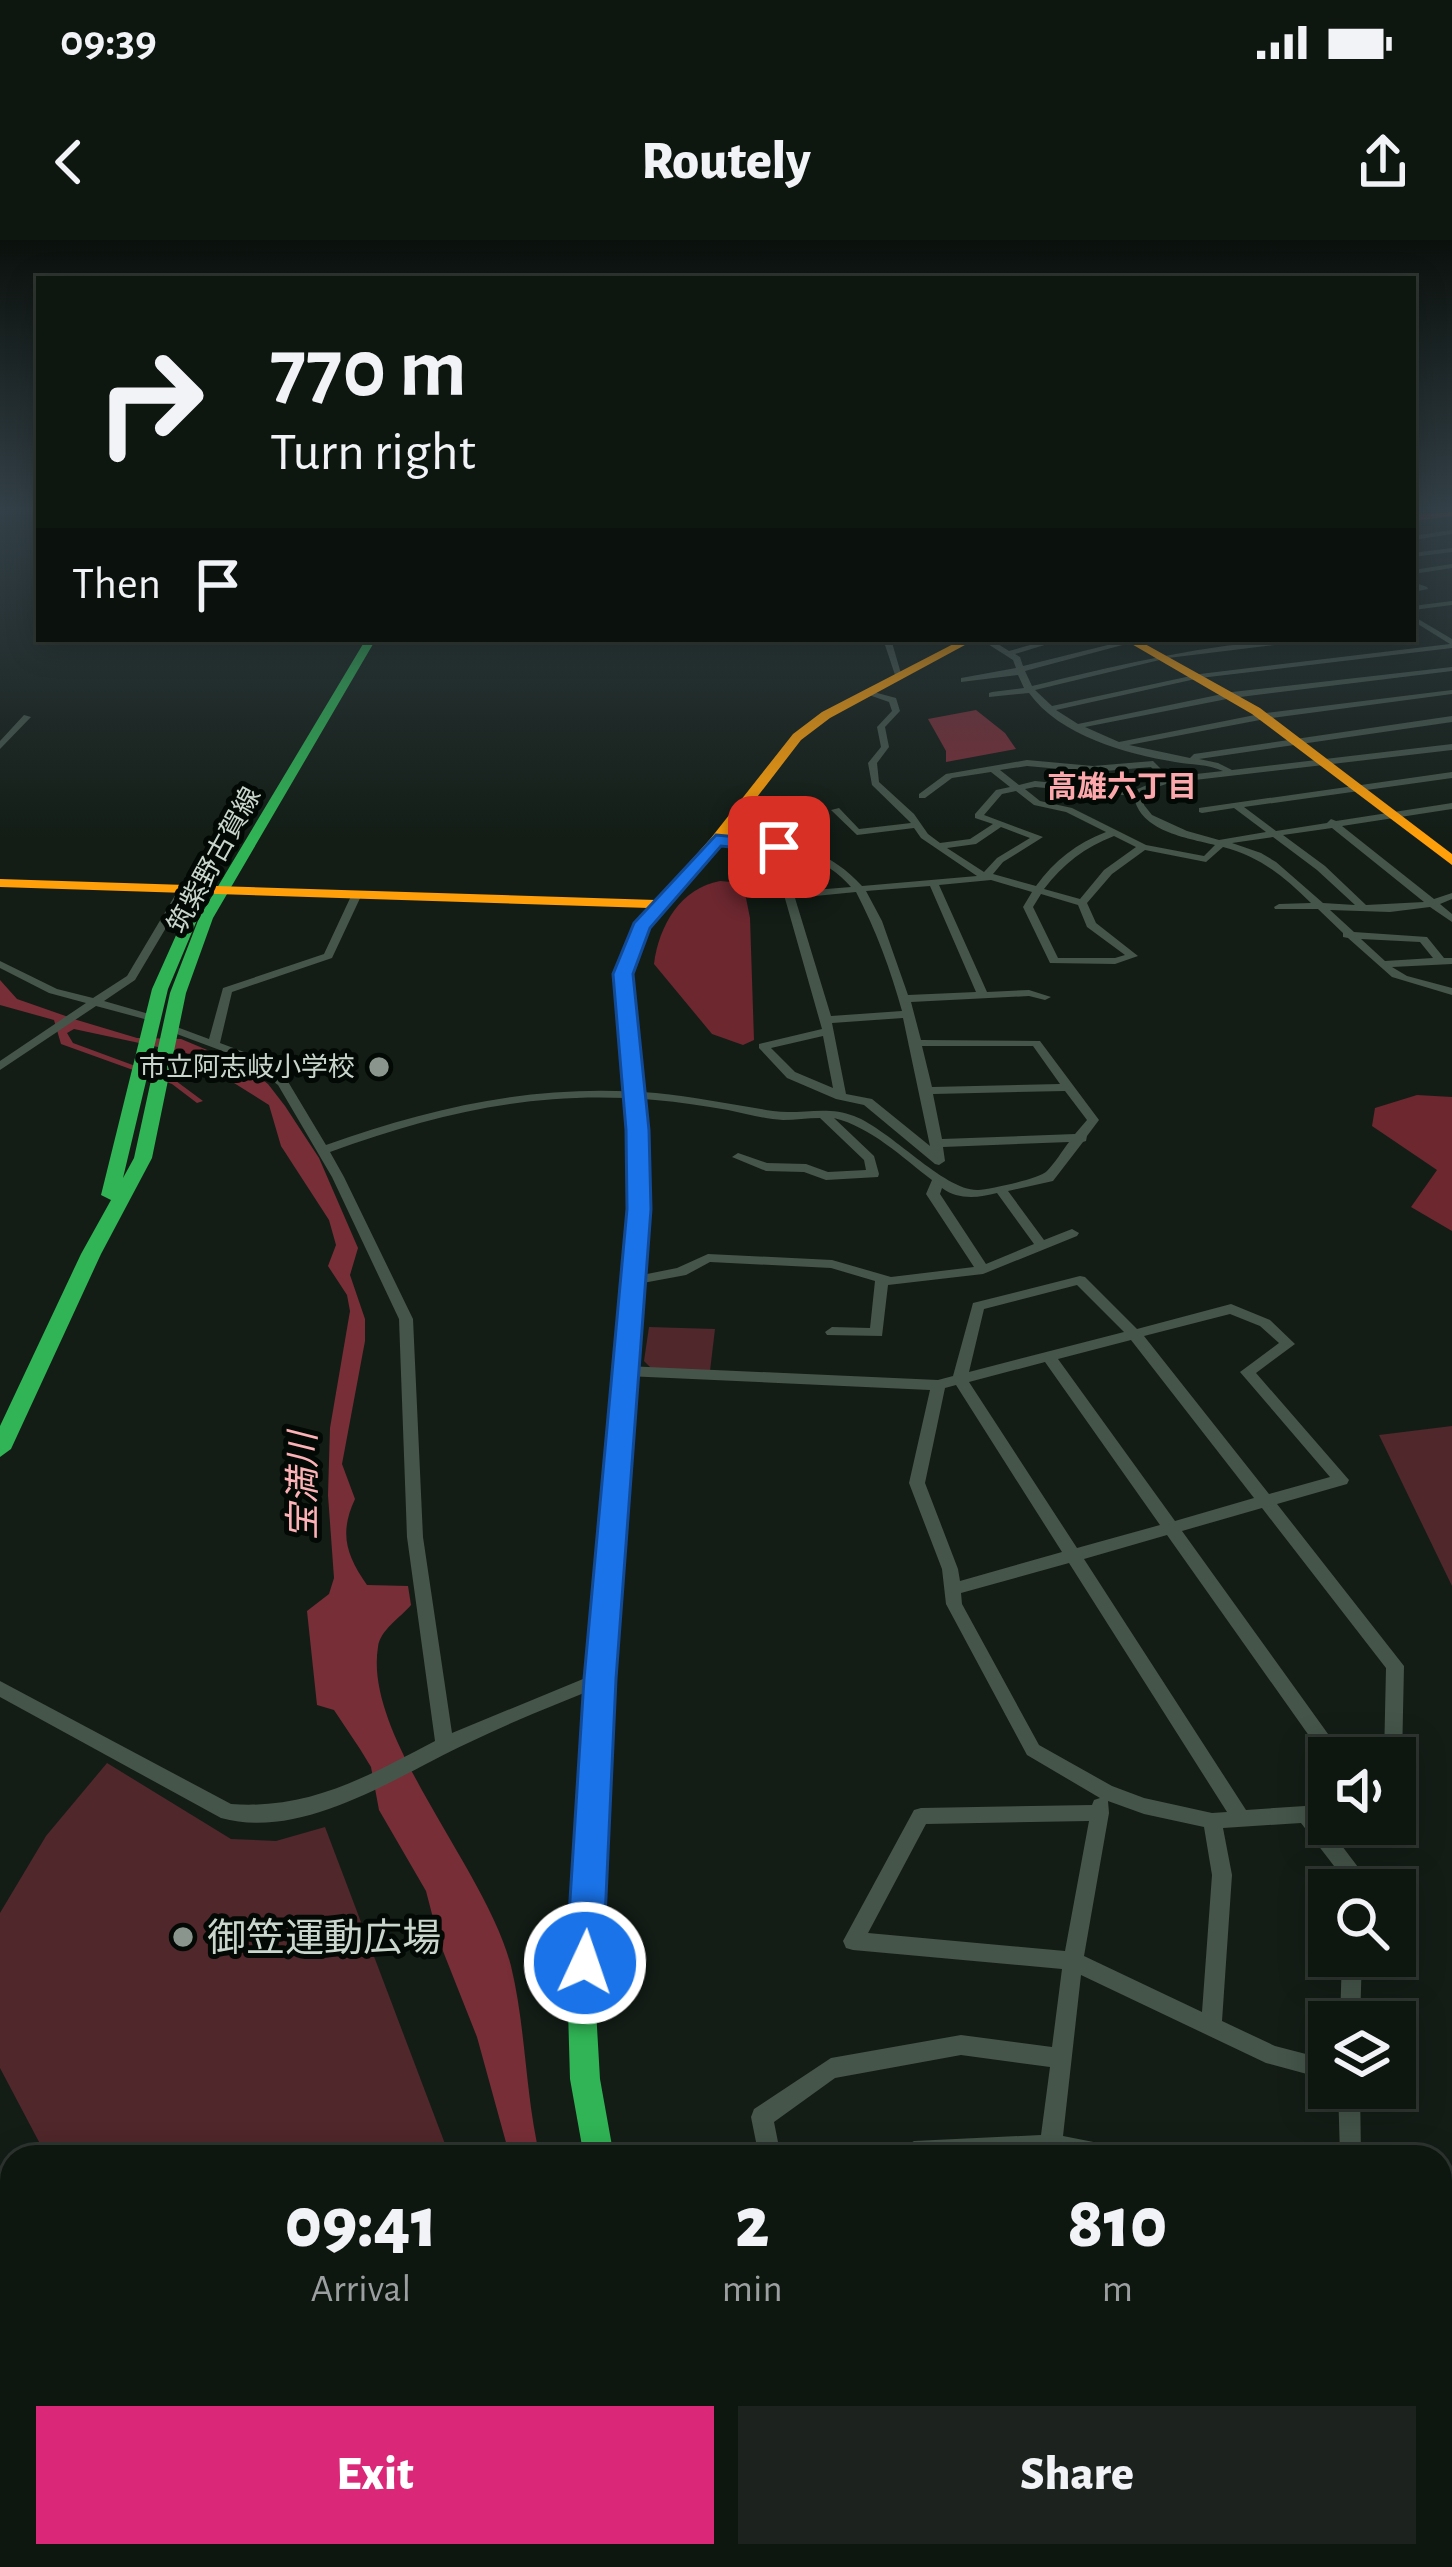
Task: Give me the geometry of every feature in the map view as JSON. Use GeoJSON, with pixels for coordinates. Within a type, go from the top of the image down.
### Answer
{"type":"FeatureCollection","features":[{"type":"Feature","properties":{"kind":"main road","name":"筑紫野古賀線"},"geometry":{"type":"LineString","coordinates":[[0,1449],[91,1254],[143,1158],[160,1028],[193,953],[204,889],[364,642]]}},
{"type":"Feature","properties":{"kind":"main road"},"geometry":{"type":"LineString","coordinates":[[597,2145],[585,2079],[582,2010],[600,1679],[640,1168],[623,974],[640,927],[716,841],[797,737],[868,692],[965,642]]}},
{"type":"Feature","properties":{"kind":"main road"},"geometry":{"type":"LineString","coordinates":[[1138,642],[1265,716],[1452,861]]}},
{"type":"Feature","properties":{"kind":"main road"},"geometry":{"type":"LineString","coordinates":[[0,883],[658,904]]}},
{"type":"Feature","properties":{"kind":"street"},"geometry":{"type":"LineString","coordinates":[[1417,621],[1452,644]]}},
{"type":"Feature","properties":{"kind":"street"},"geometry":{"type":"LineString","coordinates":[[1416,628],[1452,624]]}},
{"type":"Feature","properties":{"kind":"street"},"geometry":{"type":"LineString","coordinates":[[888,642],[899,675]]}},
{"type":"Feature","properties":{"kind":"street"},"geometry":{"type":"LineString","coordinates":[[990,642],[1018,661],[1028,689],[1079,727],[1142,751],[1230,771]]}},
{"type":"Feature","properties":{"kind":"street"},"geometry":{"type":"LineString","coordinates":[[1010,652],[1048,642]]}},
{"type":"Feature","properties":{"kind":"street"},"geometry":{"type":"LineString","coordinates":[[964,680],[1127,642]]}},
{"type":"Feature","properties":{"kind":"street"},"geometry":{"type":"LineString","coordinates":[[992,695],[1168,656],[1273,642]]}},
{"type":"Feature","properties":{"kind":"street"},"geometry":{"type":"LineString","coordinates":[[1301,642],[1384,700]]}},
{"type":"Feature","properties":{"kind":"street"},"geometry":{"type":"LineString","coordinates":[[1051,709],[1200,676],[1452,644]]}},
{"type":"Feature","properties":{"kind":"street"},"geometry":{"type":"LineString","coordinates":[[1079,727],[1232,695],[1452,669]]}},
{"type":"Feature","properties":{"kind":"street"},"geometry":{"type":"LineString","coordinates":[[868,692],[893,700],[896,711],[881,727],[885,746],[872,764],[875,783],[916,825],[986,878],[1082,903]]}},
{"type":"Feature","properties":{"kind":"street"},"geometry":{"type":"LineString","coordinates":[[1120,744],[1265,716],[1450,695]]}},
{"type":"Feature","properties":{"kind":"street"},"geometry":{"type":"LineString","coordinates":[[1176,760],[1452,719]]}},
{"type":"Feature","properties":{"kind":"street"},"geometry":{"type":"LineString","coordinates":[[0,729],[24,720],[0,746]]}},
{"type":"Feature","properties":{"kind":"street"},"geometry":{"type":"LineString","coordinates":[[840,1096],[827,1025],[789,895],[986,878],[1000,860],[1038,837],[978,816],[999,792],[1015,787],[1035,784],[1137,794],[1167,780],[1452,747]]}},
{"type":"Feature","properties":{"kind":"street"},"geometry":{"type":"LineString","coordinates":[[1142,751],[1151,761]]}},
{"type":"Feature","properties":{"kind":"street"},"geometry":{"type":"LineString","coordinates":[[922,796],[949,776],[1027,763],[1093,769],[1153,764],[1167,780]]}},
{"type":"Feature","properties":{"kind":"street"},"geometry":{"type":"LineString","coordinates":[[993,769],[1037,803],[1069,810],[1143,847],[1206,859],[1223,842],[1331,822],[1450,808]]}},
{"type":"Feature","properties":{"kind":"street"},"geometry":{"type":"LineString","coordinates":[[1202,810],[1452,775]]}},
{"type":"Feature","properties":{"kind":"street"},"geometry":{"type":"LineString","coordinates":[[1137,794],[1138,808],[1148,819],[1267,860],[1393,974],[1452,992]]}},
{"type":"Feature","properties":{"kind":"street"},"geometry":{"type":"LineString","coordinates":[[1235,805],[1275,832],[1360,905]]}},
{"type":"Feature","properties":{"kind":"street"},"geometry":{"type":"LineString","coordinates":[[836,810],[857,832],[916,825]]}},
{"type":"Feature","properties":{"kind":"street"},"geometry":{"type":"LineString","coordinates":[[1331,822],[1452,919]]}},
{"type":"Feature","properties":{"kind":"street"},"geometry":{"type":"LineString","coordinates":[[938,846],[973,842],[1000,824]]}},
{"type":"Feature","properties":{"kind":"street"},"geometry":{"type":"LineString","coordinates":[[1082,903],[1091,925],[1133,956],[1114,961],[1054,961],[1028,907],[1060,861],[1090,840],[1114,832]]}},
{"type":"Feature","properties":{"kind":"street"},"geometry":{"type":"LineString","coordinates":[[716,841],[810,854],[839,867],[861,886],[903,999],[927,1091],[939,1159],[940,1181],[933,1194],[983,1270]]}},
{"type":"Feature","properties":{"kind":"street"},"geometry":{"type":"LineString","coordinates":[[1082,903],[1108,872],[1143,847]]}},
{"type":"Feature","properties":{"kind":"street"},"geometry":{"type":"LineString","coordinates":[[933,882],[983,994]]}},
{"type":"Feature","properties":{"kind":"street"},"geometry":{"type":"LineString","coordinates":[[0,1066],[131,978],[204,889]]}},
{"type":"Feature","properties":{"kind":"street"},"geometry":{"type":"LineString","coordinates":[[214,1043],[227,990],[328,956],[357,894]]}},
{"type":"Feature","properties":{"kind":"street"},"geometry":{"type":"LineString","coordinates":[[1280,907],[1436,904],[1452,896]]}},
{"type":"Feature","properties":{"kind":"street"},"geometry":{"type":"LineString","coordinates":[[1347,935],[1423,939],[1447,961]]}},
{"type":"Feature","properties":{"kind":"street"},"geometry":{"type":"LineString","coordinates":[[1385,964],[1447,961]]}},
{"type":"Feature","properties":{"kind":"street"},"geometry":{"type":"LineString","coordinates":[[0,964],[53,991],[214,1043],[273,1073],[296,1101],[324,1150],[406,1319],[415,1537],[437,1750]]}},
{"type":"Feature","properties":{"kind":"street"},"geometry":{"type":"LineString","coordinates":[[903,999],[983,994],[1045,997]]}},
{"type":"Feature","properties":{"kind":"street"},"geometry":{"type":"LineString","coordinates":[[907,1014],[827,1025],[763,1046],[791,1075],[840,1096],[868,1102],[939,1159]]}},
{"type":"Feature","properties":{"kind":"street"},"geometry":{"type":"LineString","coordinates":[[324,1150],[375,1130],[521,1094],[635,1092],[731,1103],[779,1116],[848,1118],[968,1195],[1048,1178],[1093,1120],[1036,1043],[915,1043]]}},
{"type":"Feature","properties":{"kind":"street"},"geometry":{"type":"LineString","coordinates":[[927,1091],[1065,1087]]}},
{"type":"Feature","properties":{"kind":"street"},"geometry":{"type":"LineString","coordinates":[[738,1157],[766,1167],[806,1168],[826,1176],[873,1174],[870,1159],[823,1114]]}},
{"type":"Feature","properties":{"kind":"street"},"geometry":{"type":"LineString","coordinates":[[937,1143],[1082,1138]]}},
{"type":"Feature","properties":{"kind":"street"},"geometry":{"type":"LineString","coordinates":[[1000,1189],[1042,1246]]}},
{"type":"Feature","properties":{"kind":"street"},"geometry":{"type":"LineString","coordinates":[[632,1281],[681,1272],[708,1258],[832,1264],[882,1280],[950,1277],[983,1270],[1072,1233]]}},
{"type":"Feature","properties":{"kind":"street"},"geometry":{"type":"LineString","coordinates":[[832,1332],[878,1333],[882,1280]]}},
{"type":"Feature","properties":{"kind":"street"},"geometry":{"type":"LineString","coordinates":[[1240,1818],[960,1379],[978,1306],[1080,1280],[1134,1334],[1395,1666],[1393,1737]]}},
{"type":"Feature","properties":{"kind":"street"},"geometry":{"type":"LineString","coordinates":[[626,1371],[938,1385],[1231,1309],[1265,1323],[1288,1344],[1247,1372],[1341,1480],[952,1589]]}},
{"type":"Feature","properties":{"kind":"street"},"geometry":{"type":"LineString","coordinates":[[1049,1357],[1320,1737]]}},
{"type":"Feature","properties":{"kind":"street"},"geometry":{"type":"LineString","coordinates":[[938,1385],[917,1483],[950,1569],[954,1604],[1033,1750],[1102,1802]]}},
{"type":"Feature","properties":{"kind":"street"},"geometry":{"type":"LineString","coordinates":[[0,1688],[228,1812],[278,1816],[328,1800],[600,1679]]}},
{"type":"Feature","properties":{"kind":"street"},"geometry":{"type":"LineString","coordinates":[[1051,2145],[1073,1961],[1102,1802]]}},
{"type":"Feature","properties":{"kind":"street"},"geometry":{"type":"LineString","coordinates":[[1308,2065],[1273,2056],[1073,1961],[853,1941],[921,1816],[1102,1802],[1212,1821],[1306,1814],[1348,1869]]}},
{"type":"Feature","properties":{"kind":"street"},"geometry":{"type":"LineString","coordinates":[[1211,2028],[1222,1875],[1212,1821]]}},
{"type":"Feature","properties":{"kind":"street"},"geometry":{"type":"LineString","coordinates":[[767,2145],[761,2116],[831,2068],[962,2045],[1061,2058]]}},
{"type":"Feature","properties":{"kind":"street"},"geometry":{"type":"LineString","coordinates":[[1349,2109],[1351,2145]]}},
{"type":"Feature","properties":{"kind":"shaded area"},"geometry":{"type":"Polygon","coordinates":[[[976,710],[1005,733],[1016,749],[946,762],[946,751],[928,719],[976,710]]]}},
{"type":"Feature","properties":{"kind":"shaded area"},"geometry":{"type":"Polygon","coordinates":[[[720,881],[743,883],[750,918],[754,1040],[743,1045],[712,1034],[654,964],[674,911],[694,891],[720,881]]]}},
{"type":"Feature","properties":{"kind":"shaded area"},"geometry":{"type":"Polygon","coordinates":[[[0,980],[17,999],[77,1020],[137,1038],[181,1039],[243,1065],[268,1084],[319,1158],[358,1248],[350,1275],[365,1319],[342,1464],[355,1499],[347,1523],[347,1544],[367,1585],[408,1586],[411,1605],[386,1630],[378,1647],[378,1683],[407,1762],[498,1928],[520,2013],[538,2145],[507,2145],[477,2037],[439,1941],[426,1891],[379,1810],[371,1767],[334,1710],[317,1705],[307,1611],[329,1594],[334,1578],[328,1495],[330,1428],[350,1311],[347,1295],[328,1266],[336,1245],[329,1220],[281,1146],[269,1105],[186,1053],[74,1029],[67,1033],[73,1043],[176,1081],[203,1101],[197,1103],[172,1084],[61,1044],[54,1020],[0,1005],[0,980]]]}},
{"type":"Feature","properties":{"kind":"shaded area"},"geometry":{"type":"Polygon","coordinates":[[[1417,1095],[1452,1097],[1452,1231],[1411,1207],[1437,1170],[1372,1126],[1375,1108],[1417,1095]]]}},
{"type":"Feature","properties":{"kind":"shaded area"},"geometry":{"type":"Polygon","coordinates":[[[649,1327],[715,1329],[710,1371],[652,1369],[644,1361],[649,1327]]]}},
{"type":"Feature","properties":{"kind":"shaded area"},"geometry":{"type":"Polygon","coordinates":[[[1452,1426],[1452,1586],[1379,1435],[1452,1426]]]}},
{"type":"Feature","properties":{"kind":"shaded area","name":"御笠運動広場"},"geometry":{"type":"Polygon","coordinates":[[[107,1763],[231,1839],[276,1841],[325,1827],[445,2145],[41,2145],[0,2068],[0,1913],[46,1836],[107,1763]]]}},
{"type":"Feature","properties":{"kind":"traffic: fast"},"geometry":{"type":"LineString","coordinates":[[0,1449],[91,1254],[143,1158],[178,993],[206,918],[369,642]]}},
{"type":"Feature","properties":{"kind":"traffic: fast"},"geometry":{"type":"LineString","coordinates":[[110,1195],[160,989],[193,913]]}},
{"type":"Feature","properties":{"kind":"traffic: fast"},"geometry":{"type":"LineString","coordinates":[[597,2145],[585,2079],[582,2010],[600,1679],[640,1168],[624,981]]}},
{"type":"Feature","properties":{"kind":"traffic: slow"},"geometry":{"type":"LineString","coordinates":[[624,981],[640,927],[716,841],[797,737],[826,715],[965,642]]}},
{"type":"Feature","properties":{"kind":"traffic: slow"},"geometry":{"type":"LineString","coordinates":[[1133,642],[1256,711],[1452,861]]}},
{"type":"Feature","properties":{"kind":"traffic: slow"},"geometry":{"type":"LineString","coordinates":[[0,883],[658,904]]}},
{"type":"Feature","properties":{"kind":"place","name":"市立阿志岐小学校"},"geometry":{"type":"Point","coordinates":[379,1067]}},
{"type":"Feature","properties":{"kind":"place","name":"御笠運動広場"},"geometry":{"type":"Point","coordinates":[183,1937]}},
{"type":"Feature","properties":{"kind":"district","name":"高雄六丁目"},"geometry":{"type":"Point","coordinates":[1122,787]}},
{"type":"Feature","properties":{"kind":"route"},"geometry":{"type":"LineString","coordinates":[[585,1963],[600,1679],[639,1209],[638,1130],[623,974],[626,956],[640,927],[716,841],[779,847]]}},
{"type":"Feature","properties":{"kind":"water label","name":"宝満川"},"geometry":{"type":"Point","coordinates":[302,1486]}}]}
